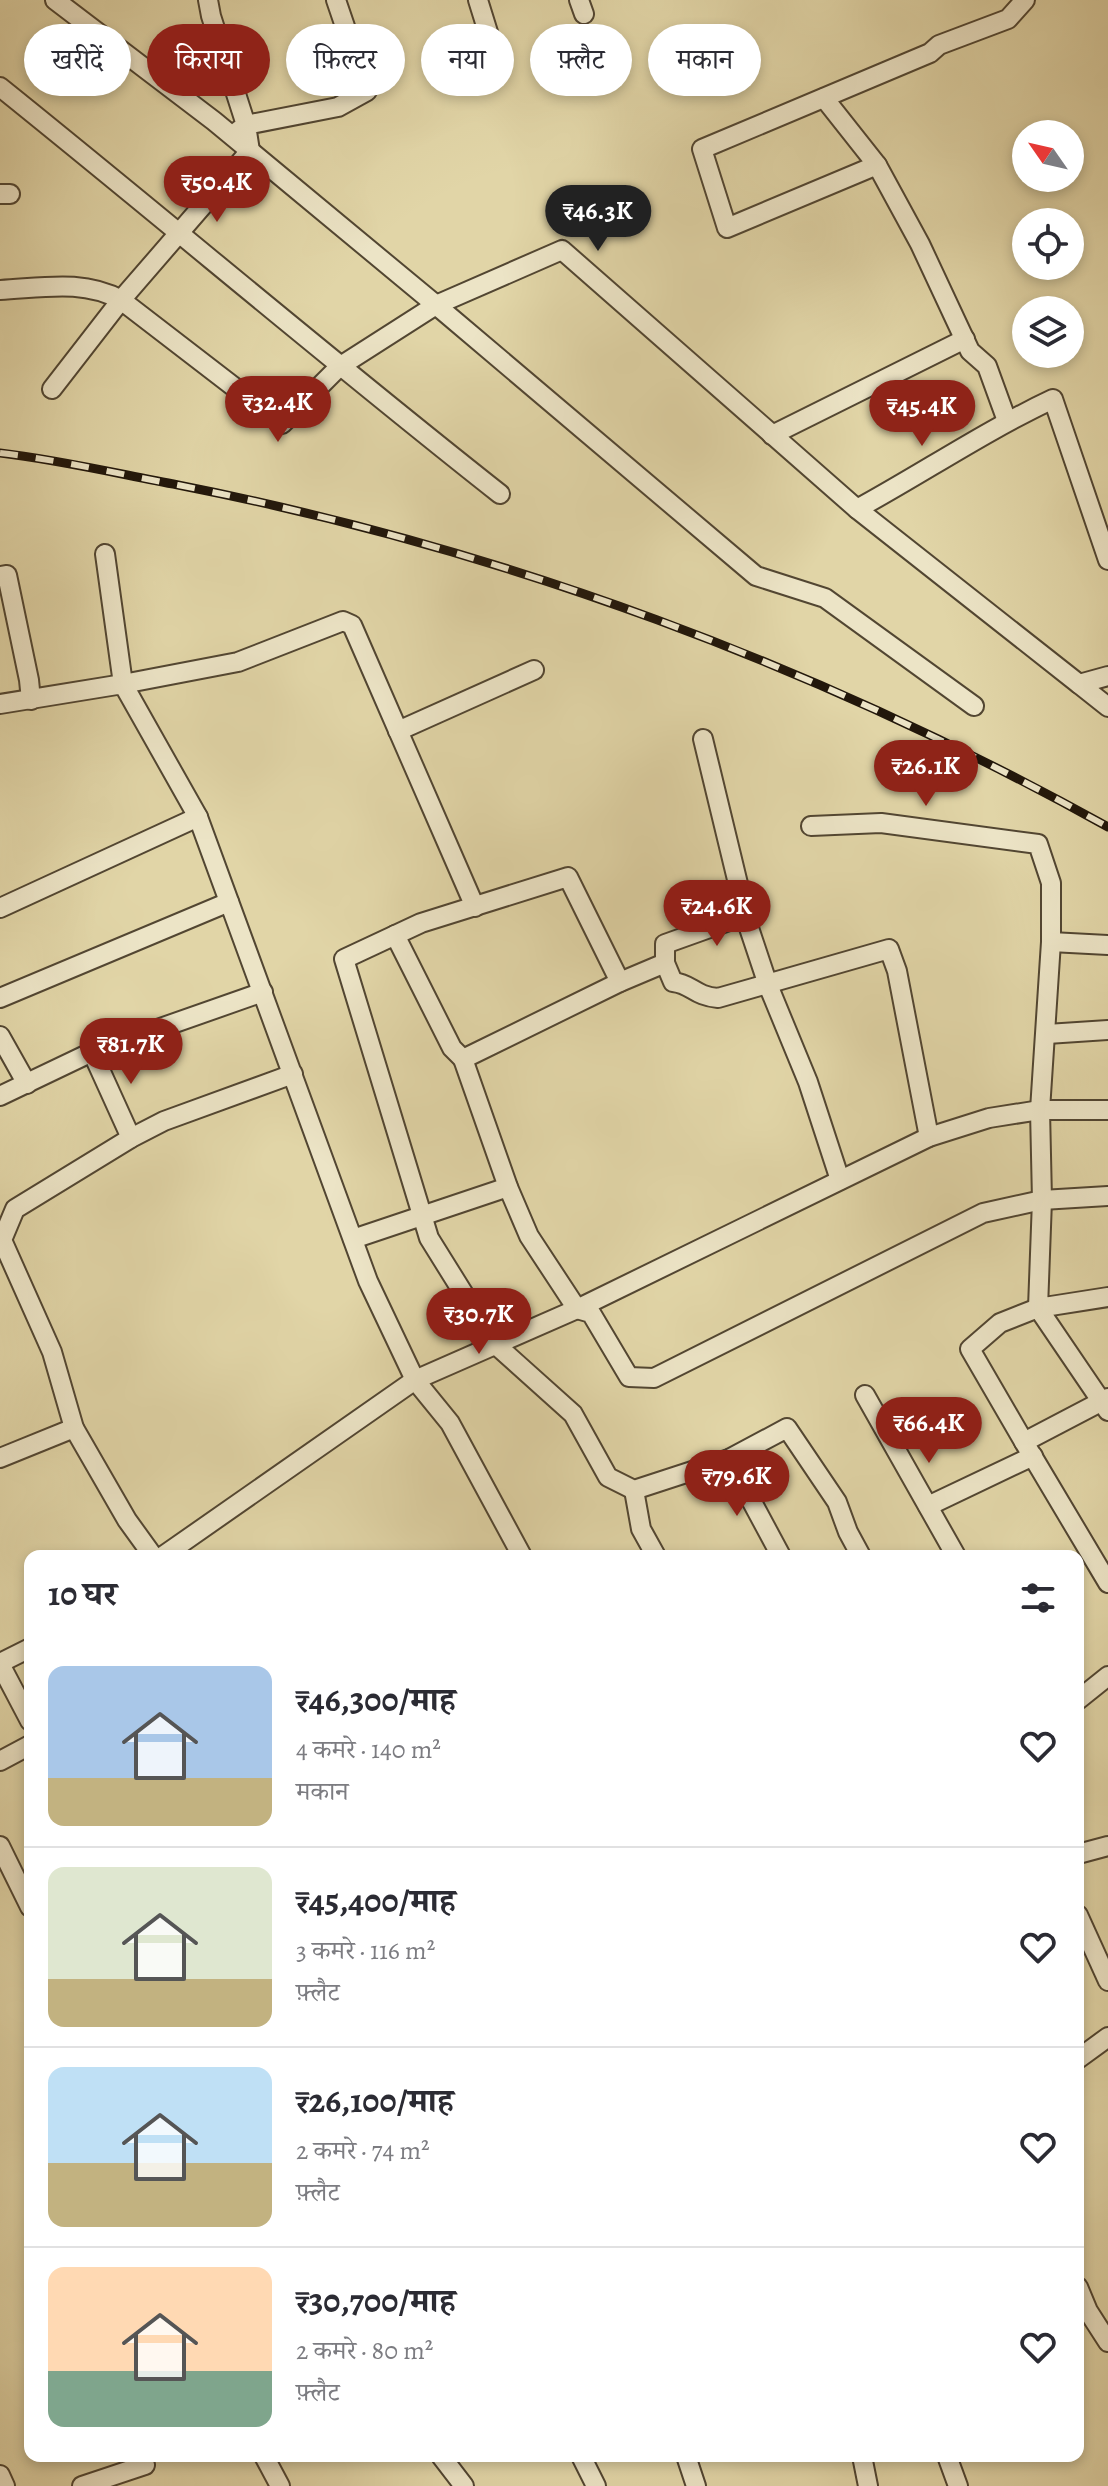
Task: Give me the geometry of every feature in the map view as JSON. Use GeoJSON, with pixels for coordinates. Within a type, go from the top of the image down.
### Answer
{"type":"FeatureCollection","features":[{"type":"Feature","properties":{"kind":"street"},"geometry":{"type":"LineString","coordinates":[[55,0],[239,130],[338,107],[367,91],[336,0]]}},
{"type":"Feature","properties":{"kind":"street"},"geometry":{"type":"LineString","coordinates":[[208,0],[239,130],[250,151],[756,576],[825,598],[974,706]]}},
{"type":"Feature","properties":{"kind":"street"},"geometry":{"type":"LineString","coordinates":[[478,0],[485,24]]}},
{"type":"Feature","properties":{"kind":"street"},"geometry":{"type":"LineString","coordinates":[[877,165],[727,228],[702,149],[930,53],[939,45],[1008,19],[1025,0]]}},
{"type":"Feature","properties":{"kind":"street"},"geometry":{"type":"LineString","coordinates":[[0,87],[182,233],[339,367],[500,494]]}},
{"type":"Feature","properties":{"kind":"street"},"geometry":{"type":"LineString","coordinates":[[824,98],[877,165],[920,244],[970,351],[987,366],[1007,421]]}},
{"type":"Feature","properties":{"kind":"street"},"geometry":{"type":"LineString","coordinates":[[52,389],[121,300],[250,151]]}},
{"type":"Feature","properties":{"kind":"street"},"geometry":{"type":"LineString","coordinates":[[0,290],[80,285],[103,290],[121,300],[282,424],[339,367],[436,305],[562,250],[857,509],[1108,707]]}},
{"type":"Feature","properties":{"kind":"street"},"geometry":{"type":"LineString","coordinates":[[772,435],[965,339]]}},
{"type":"Feature","properties":{"kind":"street"},"geometry":{"type":"LineString","coordinates":[[857,509],[1007,421],[1053,399],[1108,560]]}},
{"type":"Feature","properties":{"kind":"street"},"geometry":{"type":"LineString","coordinates":[[105,554],[123,684],[198,817],[368,1281],[415,1380],[450,1423],[519,1550]]}},
{"type":"Feature","properties":{"kind":"street"},"geometry":{"type":"LineString","coordinates":[[0,576],[7,575],[31,700]]}},
{"type":"Feature","properties":{"kind":"street"},"geometry":{"type":"LineString","coordinates":[[0,704],[238,662],[343,621],[352,625],[475,907]]}},
{"type":"Feature","properties":{"kind":"street"},"geometry":{"type":"LineString","coordinates":[[398,731],[534,670]]}},
{"type":"Feature","properties":{"kind":"street"},"geometry":{"type":"LineString","coordinates":[[1079,684],[1108,676]]}},
{"type":"Feature","properties":{"kind":"street"},"geometry":{"type":"LineString","coordinates":[[703,739],[746,915],[768,985],[808,1082],[840,1180]]}},
{"type":"Feature","properties":{"kind":"street"},"geometry":{"type":"LineString","coordinates":[[0,908],[198,817]]}},
{"type":"Feature","properties":{"kind":"street"},"geometry":{"type":"LineString","coordinates":[[811,826],[881,823],[1038,844],[1051,883],[1047,1034],[1040,1110],[1042,1200],[1038,1308],[1106,1403],[928,1506]]}},
{"type":"Feature","properties":{"kind":"street"},"geometry":{"type":"LineString","coordinates":[[620,982],[568,877],[421,923],[344,959],[429,1238],[495,1344],[573,1414],[608,1477],[634,1490],[729,1459],[787,1428],[837,1502],[858,1550]]}},
{"type":"Feature","properties":{"kind":"street"},"geometry":{"type":"LineString","coordinates":[[0,998],[229,902]]}},
{"type":"Feature","properties":{"kind":"street"},"geometry":{"type":"LineString","coordinates":[[746,915],[665,944],[665,963],[673,982],[684,983],[702,997],[718,998],[889,949],[897,971],[929,1137]]}},
{"type":"Feature","properties":{"kind":"street"},"geometry":{"type":"LineString","coordinates":[[395,935],[452,1048],[463,1059],[508,1187],[529,1236],[577,1309],[591,1313],[629,1377],[654,1378],[983,1213],[1042,1200],[1108,1196]]}},
{"type":"Feature","properties":{"kind":"street"},"geometry":{"type":"LineString","coordinates":[[1051,942],[1108,945]]}},
{"type":"Feature","properties":{"kind":"street"},"geometry":{"type":"LineString","coordinates":[[463,1059],[665,963]]}},
{"type":"Feature","properties":{"kind":"street"},"geometry":{"type":"LineString","coordinates":[[0,1096],[92,1052],[263,992]]}},
{"type":"Feature","properties":{"kind":"street"},"geometry":{"type":"LineString","coordinates":[[1047,1034],[1108,1030]]}},
{"type":"Feature","properties":{"kind":"street"},"geometry":{"type":"LineString","coordinates":[[0,1036],[27,1084]]}},
{"type":"Feature","properties":{"kind":"street"},"geometry":{"type":"LineString","coordinates":[[92,1052],[131,1138]]}},
{"type":"Feature","properties":{"kind":"street"},"geometry":{"type":"LineString","coordinates":[[149,1550],[127,1520],[74,1428],[52,1352],[2,1240],[15,1209],[131,1138],[164,1121],[293,1074]]}},
{"type":"Feature","properties":{"kind":"street"},"geometry":{"type":"LineString","coordinates":[[172,1550],[415,1380],[577,1309],[929,1137],[989,1118],[1040,1110],[1108,1110]]}},
{"type":"Feature","properties":{"kind":"street"},"geometry":{"type":"LineString","coordinates":[[353,1239],[508,1187]]}},
{"type":"Feature","properties":{"kind":"street"},"geometry":{"type":"LineString","coordinates":[[1108,1297],[1038,1308],[1000,1323],[970,1349],[1108,1583]]}},
{"type":"Feature","properties":{"kind":"street"},"geometry":{"type":"LineString","coordinates":[[865,1395],[953,1550]]}},
{"type":"Feature","properties":{"kind":"street"},"geometry":{"type":"LineString","coordinates":[[1,1451],[74,1428]]}},
{"type":"Feature","properties":{"kind":"street"},"geometry":{"type":"LineString","coordinates":[[729,1459],[778,1550]]}},
{"type":"Feature","properties":{"kind":"street"},"geometry":{"type":"LineString","coordinates":[[634,1490],[641,1529],[653,1550]]}},
{"type":"Feature","properties":{"kind":"street"},"geometry":{"type":"LineString","coordinates":[[24,1651],[0,1663],[24,1709]]}},
{"type":"Feature","properties":{"kind":"street"},"geometry":{"type":"LineString","coordinates":[[1084,1695],[1108,1676]]}},
{"type":"Feature","properties":{"kind":"street"},"geometry":{"type":"LineString","coordinates":[[0,1761],[24,1748]]}},
{"type":"Feature","properties":{"kind":"street"},"geometry":{"type":"LineString","coordinates":[[0,1846],[24,1895]]}},
{"type":"Feature","properties":{"kind":"street"},"geometry":{"type":"LineString","coordinates":[[1084,1852],[1108,1846]]}},
{"type":"Feature","properties":{"kind":"street"},"geometry":{"type":"LineString","coordinates":[[1084,1928],[1108,1981]]}},
{"type":"Feature","properties":{"kind":"street"},"geometry":{"type":"LineString","coordinates":[[1084,2055],[1108,2037]]}},
{"type":"Feature","properties":{"kind":"street"},"geometry":{"type":"LineString","coordinates":[[1084,2301],[1108,2342]]}},
{"type":"Feature","properties":{"kind":"street"},"geometry":{"type":"LineString","coordinates":[[267,2462],[280,2486]]}},
{"type":"Feature","properties":{"kind":"street"},"geometry":{"type":"LineString","coordinates":[[446,2462],[464,2486]]}},
{"type":"Feature","properties":{"kind":"street"},"geometry":{"type":"LineString","coordinates":[[584,2462],[596,2486]]}},
{"type":"Feature","properties":{"kind":"street"},"geometry":{"type":"LineString","coordinates":[[688,2462],[696,2486]]}},
{"type":"Feature","properties":{"kind":"street"},"geometry":{"type":"LineString","coordinates":[[863,2462],[868,2486]]}},
{"type":"Feature","properties":{"kind":"street"},"geometry":{"type":"LineString","coordinates":[[949,2462],[958,2486]]}},
{"type":"Feature","properties":{"kind":"street"},"geometry":{"type":"LineString","coordinates":[[82,2486],[145,2465]]}},
{"type":"Feature","properties":{"kind":"street"},"geometry":{"type":"LineString","coordinates":[[0,2475],[5,2486]]}},
{"type":"Feature","properties":{"kind":"railway"},"geometry":{"type":"LineString","coordinates":[[0,453],[45,459],[300,511],[539,579],[772,665],[886,715],[1108,827]]}}]}
